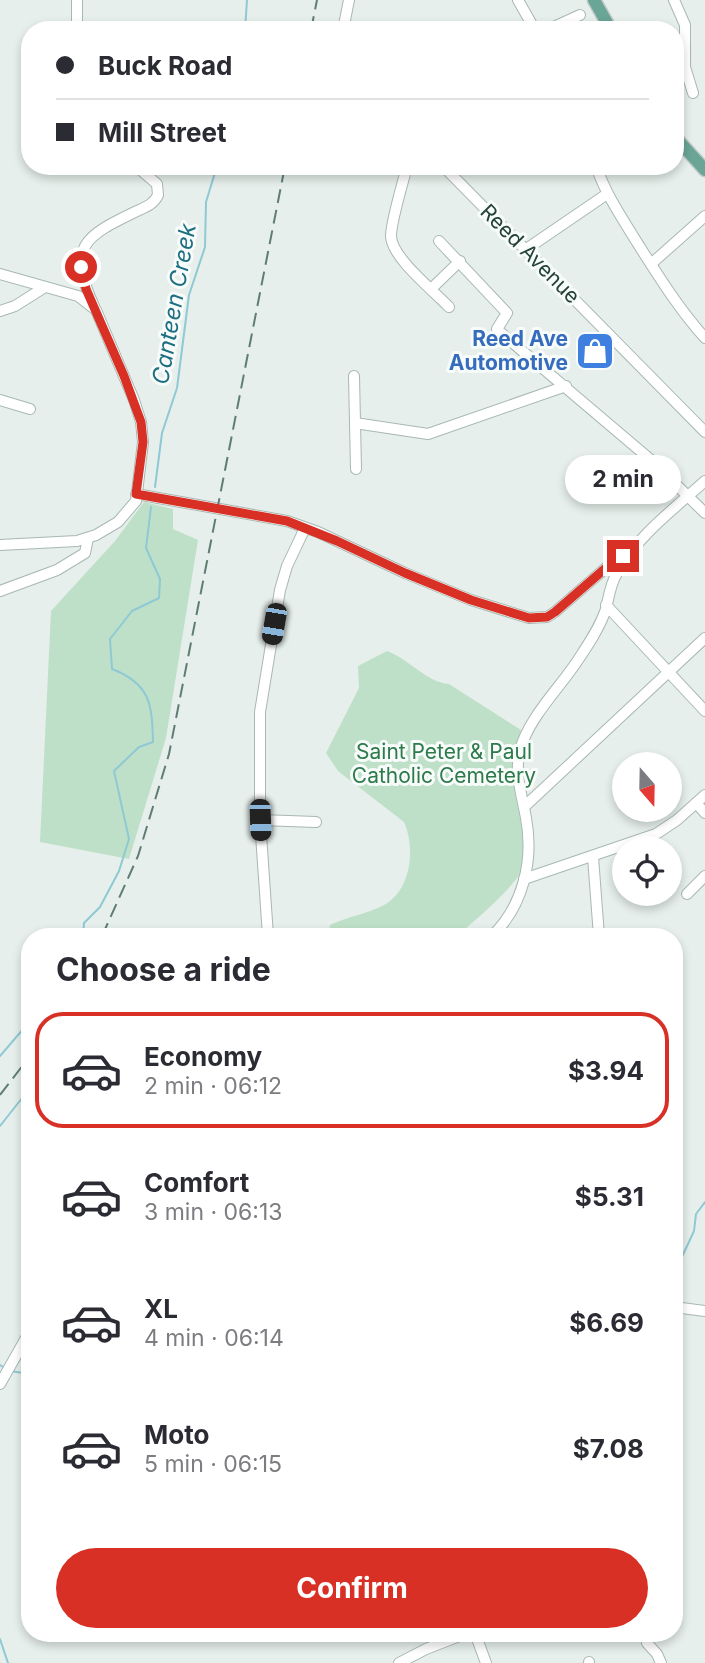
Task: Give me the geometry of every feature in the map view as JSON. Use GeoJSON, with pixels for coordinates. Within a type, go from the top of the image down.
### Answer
{"type":"FeatureCollection","features":[{"type":"Feature","properties":{"kind":"main road"},"geometry":{"type":"LineString","coordinates":[[594,0],[606,21]]}},
{"type":"Feature","properties":{"kind":"main road"},"geometry":{"type":"LineString","coordinates":[[684,147],[705,170]]}},
{"type":"Feature","properties":{"kind":"street"},"geometry":{"type":"LineString","coordinates":[[76,0],[77,21]]}},
{"type":"Feature","properties":{"kind":"street"},"geometry":{"type":"LineString","coordinates":[[345,21],[349,0]]}},
{"type":"Feature","properties":{"kind":"street"},"geometry":{"type":"LineString","coordinates":[[518,0],[530,21]]}},
{"type":"Feature","properties":{"kind":"street"},"geometry":{"type":"LineString","coordinates":[[674,0],[683,21]]}},
{"type":"Feature","properties":{"kind":"street"},"geometry":{"type":"LineString","coordinates":[[567,21],[580,15]]}},
{"type":"Feature","properties":{"kind":"street"},"geometry":{"type":"LineString","coordinates":[[684,23],[685,67],[692,93]]}},
{"type":"Feature","properties":{"kind":"street"},"geometry":{"type":"LineString","coordinates":[[0,545],[88,538],[123,517],[136,501],[143,429],[134,400],[83,277],[82,256],[86,243],[101,228],[153,204],[159,195],[157,184],[146,175]]}},
{"type":"Feature","properties":{"kind":"street"},"geometry":{"type":"LineString","coordinates":[[405,175],[391,230],[394,248],[449,307]]}},
{"type":"Feature","properties":{"kind":"street","name":"Reed Avenue"},"geometry":{"type":"LineString","coordinates":[[452,175],[705,432]]}},
{"type":"Feature","properties":{"kind":"street"},"geometry":{"type":"LineString","coordinates":[[600,175],[607,194],[651,264],[679,307],[705,338]]}},
{"type":"Feature","properties":{"kind":"street"},"geometry":{"type":"LineString","coordinates":[[525,250],[607,194]]}},
{"type":"Feature","properties":{"kind":"street"},"geometry":{"type":"LineString","coordinates":[[651,264],[705,216]]}},
{"type":"Feature","properties":{"kind":"street"},"geometry":{"type":"LineString","coordinates":[[439,241],[507,313],[499,325],[500,332],[566,386],[689,495],[705,513]]}},
{"type":"Feature","properties":{"kind":"street"},"geometry":{"type":"LineString","coordinates":[[432,288],[460,261]]}},
{"type":"Feature","properties":{"kind":"street"},"geometry":{"type":"LineString","coordinates":[[0,274],[78,296],[96,310]]}},
{"type":"Feature","properties":{"kind":"street"},"geometry":{"type":"LineString","coordinates":[[0,311],[15,306],[45,288]]}},
{"type":"Feature","properties":{"kind":"street"},"geometry":{"type":"LineString","coordinates":[[354,376],[356,470]]}},
{"type":"Feature","properties":{"kind":"street"},"geometry":{"type":"LineString","coordinates":[[355,423],[428,434],[566,386]]}},
{"type":"Feature","properties":{"kind":"street"},"geometry":{"type":"LineString","coordinates":[[0,400],[30,409]]}},
{"type":"Feature","properties":{"kind":"street"},"geometry":{"type":"LineString","coordinates":[[498,928],[516,905],[524,879],[528,841],[517,775],[528,729],[586,648],[606,605],[615,575],[643,538],[705,481]]}},
{"type":"Feature","properties":{"kind":"street"},"geometry":{"type":"LineString","coordinates":[[136,494],[287,521],[443,589],[529,618],[547,617],[555,612],[615,560],[630,554]]}},
{"type":"Feature","properties":{"kind":"street"},"geometry":{"type":"LineString","coordinates":[[267,928],[260,820],[259,732],[263,688],[280,590],[295,547],[305,528]]}},
{"type":"Feature","properties":{"kind":"street"},"geometry":{"type":"LineString","coordinates":[[0,591],[72,563],[85,553],[88,538]]}},
{"type":"Feature","properties":{"kind":"street"},"geometry":{"type":"LineString","coordinates":[[606,605],[705,710]]}},
{"type":"Feature","properties":{"kind":"street"},"geometry":{"type":"LineString","coordinates":[[524,807],[705,638]]}},
{"type":"Feature","properties":{"kind":"street"},"geometry":{"type":"LineString","coordinates":[[524,879],[656,834],[705,795]]}},
{"type":"Feature","properties":{"kind":"street"},"geometry":{"type":"LineString","coordinates":[[696,803],[705,813]]}},
{"type":"Feature","properties":{"kind":"street"},"geometry":{"type":"LineString","coordinates":[[260,820],[316,822]]}},
{"type":"Feature","properties":{"kind":"street"},"geometry":{"type":"LineString","coordinates":[[593,857],[598,928]]}},
{"type":"Feature","properties":{"kind":"street"},"geometry":{"type":"LineString","coordinates":[[687,894],[705,876]]}},
{"type":"Feature","properties":{"kind":"street"},"geometry":{"type":"LineString","coordinates":[[683,1308],[705,1311]]}},
{"type":"Feature","properties":{"kind":"street"},"geometry":{"type":"LineString","coordinates":[[0,1384],[21,1347]]}},
{"type":"Feature","properties":{"kind":"street"},"geometry":{"type":"LineString","coordinates":[[398,1663],[444,1642]]}},
{"type":"Feature","properties":{"kind":"street"},"geometry":{"type":"LineString","coordinates":[[478,1642],[486,1663]]}},
{"type":"Feature","properties":{"kind":"street"},"geometry":{"type":"LineString","coordinates":[[647,1643],[661,1663]]}},
{"type":"Feature","properties":{"kind":"green space"},"geometry":{"type":"Polygon","coordinates":[[[144,502],[173,509],[173,529],[198,540],[166,738],[129,859],[40,842],[51,611],[115,541],[144,502]]]}},
{"type":"Feature","properties":{"kind":"green space","name":"Saint Peter & Paul Catholic Cemetery"},"geometry":{"type":"Polygon","coordinates":[[[387,651],[425,675],[449,684],[521,730],[513,778],[524,836],[521,871],[502,895],[466,928],[330,928],[330,925],[376,909],[392,899],[405,880],[410,857],[404,822],[338,771],[326,753],[359,688],[358,666],[387,651]]]}},
{"type":"Feature","properties":{"kind":"waterway","name":"Canteen Creek"},"geometry":{"type":"LineString","coordinates":[[246,21],[247,0]]}},
{"type":"Feature","properties":{"kind":"waterway","name":"Canteen Creek"},"geometry":{"type":"LineString","coordinates":[[155,487],[162,433],[177,388],[189,295],[205,247],[206,202],[214,175]]}},
{"type":"Feature","properties":{"kind":"waterway","name":"Canteen Creek"},"geometry":{"type":"LineString","coordinates":[[84,928],[84,923],[100,907],[119,871],[129,839],[114,771],[139,747],[153,742],[152,717],[147,697],[135,682],[112,669],[110,639],[132,611],[159,598],[160,579],[146,548],[151,507]]}},
{"type":"Feature","properties":{"kind":"waterway","name":"Canteen Creek"},"geometry":{"type":"LineString","coordinates":[[0,1056],[21,1032]]}},
{"type":"Feature","properties":{"kind":"waterway"},"geometry":{"type":"LineString","coordinates":[[0,1126],[21,1099]]}},
{"type":"Feature","properties":{"kind":"waterway"},"geometry":{"type":"LineString","coordinates":[[683,1255],[694,1231],[696,1214],[705,1202]]}},
{"type":"Feature","properties":{"kind":"waterway"},"geometry":{"type":"LineString","coordinates":[[0,1365],[5,1368]]}},
{"type":"Feature","properties":{"kind":"waterway"},"geometry":{"type":"LineString","coordinates":[[10,1371],[21,1373]]}},
{"type":"Feature","properties":{"kind":"waterway"},"geometry":{"type":"LineString","coordinates":[[0,1639],[8,1663]]}},
{"type":"Feature","properties":{"kind":"railway"},"geometry":{"type":"LineString","coordinates":[[313,21],[317,0]]}},
{"type":"Feature","properties":{"kind":"railway"},"geometry":{"type":"LineString","coordinates":[[106,928],[138,856],[169,754],[283,175]]}},
{"type":"Feature","properties":{"kind":"railway"},"geometry":{"type":"LineString","coordinates":[[0,1095],[21,1068]]}},
{"type":"Feature","properties":{"kind":"place","name":"Reed Ave Automotive"},"geometry":{"type":"Point","coordinates":[595,351]}},
{"type":"Feature","properties":{"kind":"route"},"geometry":{"type":"LineString","coordinates":[[81,267],[86,289],[134,400],[143,429],[136,494],[287,521],[443,589],[529,618],[547,617],[555,612],[623,556]]}}]}
